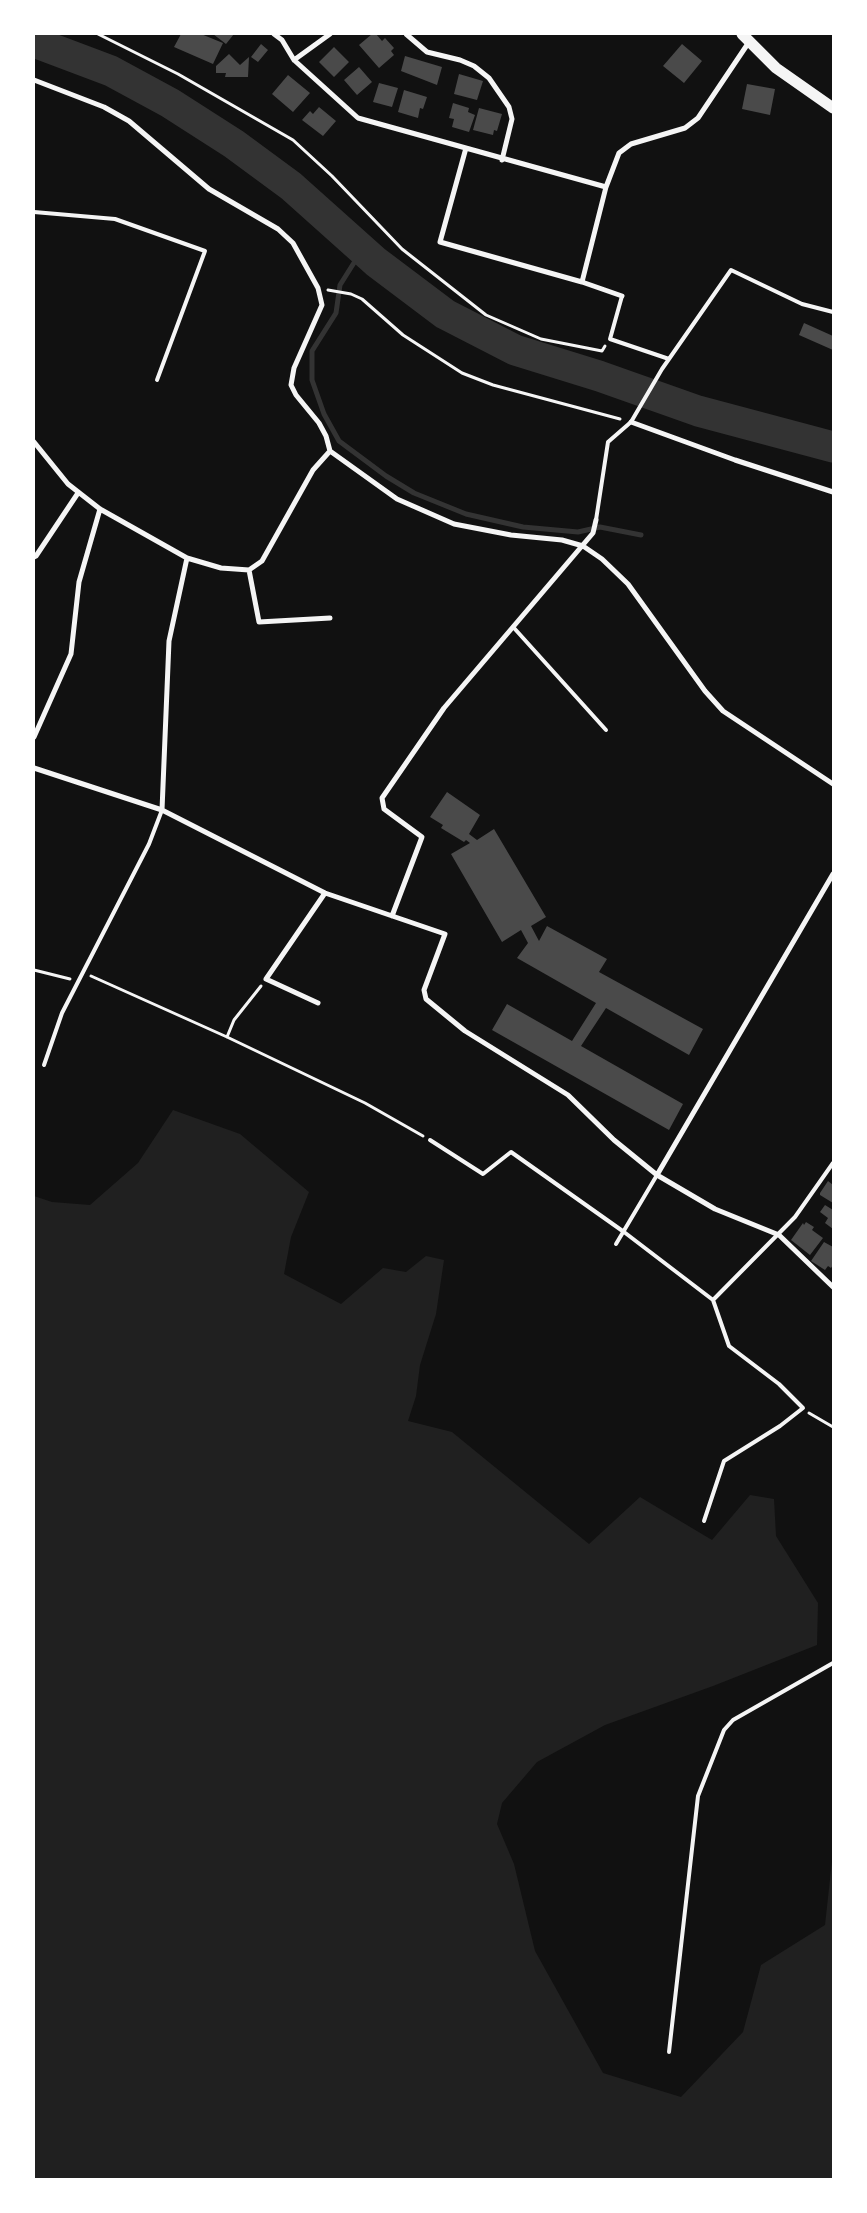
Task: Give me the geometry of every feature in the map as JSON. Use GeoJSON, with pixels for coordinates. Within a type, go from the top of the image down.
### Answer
{"type":"FeatureCollection","features":[{"type":"Feature","properties":{"kind":"main road"},"geometry":{"type":"LineString","coordinates":[[746,38],[776,68],[833,108]]}},
{"type":"Feature","properties":{"kind":"street"},"geometry":{"type":"LineString","coordinates":[[274,34],[282,40],[294,60],[358,118],[502,160],[606,187]]}},
{"type":"Feature","properties":{"kind":"street"},"geometry":{"type":"LineString","coordinates":[[294,60],[330,34]]}},
{"type":"Feature","properties":{"kind":"street"},"geometry":{"type":"LineString","coordinates":[[406,34],[427,52],[460,60],[474,66],[489,78],[509,108],[512,119],[502,160]]}},
{"type":"Feature","properties":{"kind":"street"},"geometry":{"type":"LineString","coordinates":[[582,282],[606,187],[619,153],[631,144],[685,128],[698,118],[746,38]]}},
{"type":"Feature","properties":{"kind":"street"},"geometry":{"type":"LineString","coordinates":[[34,80],[104,107],[129,121],[209,189],[278,229],[293,243],[318,288],[322,305],[294,368],[290,384],[323,430],[330,451],[397,499],[454,524],[512,535],[562,540],[583,546],[602,559],[628,584],[705,691],[723,711],[833,784]]}},
{"type":"Feature","properties":{"kind":"street"},"geometry":{"type":"LineString","coordinates":[[466,148],[440,242],[582,282],[622,296]]}},
{"type":"Feature","properties":{"kind":"street"},"geometry":{"type":"LineString","coordinates":[[632,420],[735,460],[833,492]]}},
{"type":"Feature","properties":{"kind":"street"},"geometry":{"type":"LineString","coordinates":[[34,442],[68,484],[100,509],[187,558],[221,568],[249,570],[262,561],[313,470],[330,451]]}},
{"type":"Feature","properties":{"kind":"street"},"geometry":{"type":"LineString","coordinates":[[34,557],[78,493]]}},
{"type":"Feature","properties":{"kind":"street"},"geometry":{"type":"LineString","coordinates":[[34,738],[71,654],[79,582],[100,509]]}},
{"type":"Feature","properties":{"kind":"street"},"geometry":{"type":"LineString","coordinates":[[392,916],[422,837],[384,809],[382,798],[444,708],[583,546],[593,533],[596,520]]}},
{"type":"Feature","properties":{"kind":"street"},"geometry":{"type":"LineString","coordinates":[[162,810],[170,641],[187,558]]}},
{"type":"Feature","properties":{"kind":"street"},"geometry":{"type":"LineString","coordinates":[[249,570],[259,622],[330,618]]}},
{"type":"Feature","properties":{"kind":"street"},"geometry":{"type":"LineString","coordinates":[[34,768],[162,810],[325,893],[445,934],[424,990],[426,999],[466,1031],[568,1095],[614,1140],[657,1175],[715,1209],[778,1235],[833,1287]]}},
{"type":"Feature","properties":{"kind":"street"},"geometry":{"type":"LineString","coordinates":[[657,1175],[833,874]]}},
{"type":"Feature","properties":{"kind":"street"},"geometry":{"type":"LineString","coordinates":[[318,1003],[266,979],[325,893]]}},
{"type":"Feature","properties":{"kind":"lane"},"geometry":{"type":"LineString","coordinates":[[34,212],[115,219],[205,251],[157,380]]}},
{"type":"Feature","properties":{"kind":"lane"},"geometry":{"type":"LineString","coordinates":[[596,520],[608,442],[632,420],[662,369],[731,270],[802,304],[833,312]]}},
{"type":"Feature","properties":{"kind":"lane"},"geometry":{"type":"LineString","coordinates":[[622,296],[610,339],[669,359]]}},
{"type":"Feature","properties":{"kind":"lane"},"geometry":{"type":"LineString","coordinates":[[514,628],[606,730]]}},
{"type":"Feature","properties":{"kind":"lane"},"geometry":{"type":"LineString","coordinates":[[44,1065],[62,1013],[149,844],[162,810]]}},
{"type":"Feature","properties":{"kind":"lane"},"geometry":{"type":"LineString","coordinates":[[430,1140],[483,1174],[511,1152],[624,1232],[713,1300],[729,1346],[779,1384],[803,1408],[780,1426],[724,1462],[704,1521]]}},
{"type":"Feature","properties":{"kind":"lane"},"geometry":{"type":"LineString","coordinates":[[713,1300],[795,1217],[833,1162]]}},
{"type":"Feature","properties":{"kind":"lane"},"geometry":{"type":"LineString","coordinates":[[616,1244],[657,1175]]}},
{"type":"Feature","properties":{"kind":"lane"},"geometry":{"type":"LineString","coordinates":[[669,2052],[698,1796],[724,1730],[733,1720],[833,1663]]}},
{"type":"Feature","properties":{"kind":"path"},"geometry":{"type":"LineString","coordinates":[[98,34],[178,74],[293,140],[332,176],[402,249],[486,315],[540,339],[602,351],[610,339]]}},
{"type":"Feature","properties":{"kind":"path"},"geometry":{"type":"LineString","coordinates":[[343,292],[362,299],[403,335],[462,373],[493,385],[632,420]]}},
{"type":"Feature","properties":{"kind":"path"},"geometry":{"type":"LineString","coordinates":[[34,970],[78,982]]}},
{"type":"Feature","properties":{"kind":"path"},"geometry":{"type":"LineString","coordinates":[[84,973],[227,1037],[365,1103],[430,1140]]}},
{"type":"Feature","properties":{"kind":"path"},"geometry":{"type":"LineString","coordinates":[[227,1037],[234,1020],[266,979]]}},
{"type":"Feature","properties":{"kind":"path"},"geometry":{"type":"LineString","coordinates":[[820,1420],[833,1427]]}},
{"type":"Feature","properties":{"kind":"shaded area"},"geometry":{"type":"Polygon","coordinates":[[[173,1110],[240,1134],[309,1192],[291,1237],[284,1274],[341,1304],[383,1268],[406,1272],[426,1256],[444,1260],[436,1314],[420,1365],[416,1396],[408,1421],[452,1432],[589,1544],[640,1497],[712,1540],[750,1495],[774,1499],[776,1536],[818,1603],[817,1645],[713,1686],[605,1725],[537,1762],[502,1803],[497,1824],[514,1864],[535,1951],[603,2073],[681,2097],[743,2032],[761,1965],[825,1925],[833,1852],[833,2179],[34,2179],[34,1196],[52,1202],[90,1205],[138,1163],[173,1110]]]}},
{"type":"Feature","properties":{"kind":"building"},"geometry":{"type":"Polygon","coordinates":[[[181,34],[201,34],[223,43],[213,64],[174,47],[181,34]]]}},
{"type":"Feature","properties":{"kind":"building"},"geometry":{"type":"Polygon","coordinates":[[[213,34],[234,34],[226,44],[213,34]]]}},
{"type":"Feature","properties":{"kind":"building"},"geometry":{"type":"Polygon","coordinates":[[[372,34],[376,34],[382,41],[385,38],[394,48],[391,51],[394,55],[379,68],[359,45],[372,34]]]}},
{"type":"Feature","properties":{"kind":"building"},"geometry":{"type":"Polygon","coordinates":[[[261,44],[268,50],[258,62],[251,57],[261,44]]]}},
{"type":"Feature","properties":{"kind":"building"},"geometry":{"type":"Polygon","coordinates":[[[682,44],[702,61],[684,83],[663,66],[682,44]]]}},
{"type":"Feature","properties":{"kind":"building"},"geometry":{"type":"Polygon","coordinates":[[[334,47],[349,62],[334,77],[319,62],[334,47]]]}},
{"type":"Feature","properties":{"kind":"building"},"geometry":{"type":"Polygon","coordinates":[[[229,54],[240,65],[249,57],[248,77],[225,77],[226,73],[216,73],[216,66],[229,54]]]}},
{"type":"Feature","properties":{"kind":"building"},"geometry":{"type":"Polygon","coordinates":[[[405,56],[442,67],[437,85],[401,71],[405,56]]]}},
{"type":"Feature","properties":{"kind":"building"},"geometry":{"type":"Polygon","coordinates":[[[359,67],[372,82],[357,95],[344,80],[359,67]]]}},
{"type":"Feature","properties":{"kind":"building"},"geometry":{"type":"Polygon","coordinates":[[[459,74],[483,81],[477,100],[454,94],[459,74]]]}},
{"type":"Feature","properties":{"kind":"building"},"geometry":{"type":"Polygon","coordinates":[[[288,75],[310,93],[293,112],[272,94],[288,75]]]}},
{"type":"Feature","properties":{"kind":"building"},"geometry":{"type":"Polygon","coordinates":[[[379,83],[398,88],[392,107],[373,102],[379,83]]]}},
{"type":"Feature","properties":{"kind":"building"},"geometry":{"type":"Polygon","coordinates":[[[747,84],[775,89],[770,115],[742,109],[747,84]]]}},
{"type":"Feature","properties":{"kind":"building"},"geometry":{"type":"Polygon","coordinates":[[[404,90],[427,97],[423,109],[420,108],[418,118],[398,112],[404,90]]]}},
{"type":"Feature","properties":{"kind":"building"},"geometry":{"type":"Polygon","coordinates":[[[453,103],[469,108],[468,112],[475,115],[469,132],[452,127],[454,119],[449,118],[453,103]]]}},
{"type":"Feature","properties":{"kind":"building"},"geometry":{"type":"Polygon","coordinates":[[[319,107],[336,121],[323,136],[302,120],[310,111],[313,114],[319,107]]]}},
{"type":"Feature","properties":{"kind":"building"},"geometry":{"type":"Polygon","coordinates":[[[479,108],[502,114],[497,131],[494,130],[493,135],[473,130],[479,108]]]}},
{"type":"Feature","properties":{"kind":"building"},"geometry":{"type":"Polygon","coordinates":[[[804,323],[833,336],[833,350],[799,335],[804,323]]]}},
{"type":"Feature","properties":{"kind":"building"},"geometry":{"type":"Polygon","coordinates":[[[447,792],[480,815],[469,834],[477,840],[494,829],[546,917],[531,926],[539,941],[547,926],[607,959],[599,972],[703,1029],[689,1055],[606,1008],[581,1046],[683,1104],[669,1130],[492,1030],[507,1004],[572,1041],[596,1003],[517,958],[528,943],[521,930],[502,942],[451,854],[470,843],[466,840],[464,842],[441,828],[443,825],[430,817],[447,792]]]}},
{"type":"Feature","properties":{"kind":"building"},"geometry":{"type":"Polygon","coordinates":[[[828,1181],[833,1185],[833,1203],[820,1195],[828,1181]]]}},
{"type":"Feature","properties":{"kind":"building"},"geometry":{"type":"Polygon","coordinates":[[[825,1205],[833,1210],[833,1229],[825,1223],[828,1218],[820,1212],[825,1205]]]}},
{"type":"Feature","properties":{"kind":"building"},"geometry":{"type":"Polygon","coordinates":[[[806,1222],[814,1227],[812,1230],[823,1238],[810,1255],[791,1240],[803,1223],[804,1225],[806,1222]]]}},
{"type":"Feature","properties":{"kind":"building"},"geometry":{"type":"Polygon","coordinates":[[[824,1242],[833,1247],[833,1265],[831,1268],[828,1266],[825,1270],[811,1261],[824,1242]]]}},
{"type":"Feature","properties":{"kind":"waterway"},"geometry":{"type":"LineString","coordinates":[[34,42],[111,71],[170,103],[234,144],[291,186],[376,262],[445,314],[515,350],[599,376],[698,411],[833,447]]}},
{"type":"Feature","properties":{"kind":"waterway"},"geometry":{"type":"LineString","coordinates":[[362,250],[340,285],[336,313],[312,351],[312,380],[324,414],[339,441],[386,476],[414,493],[466,514],[523,527],[578,532],[600,527],[641,535]]}}]}
